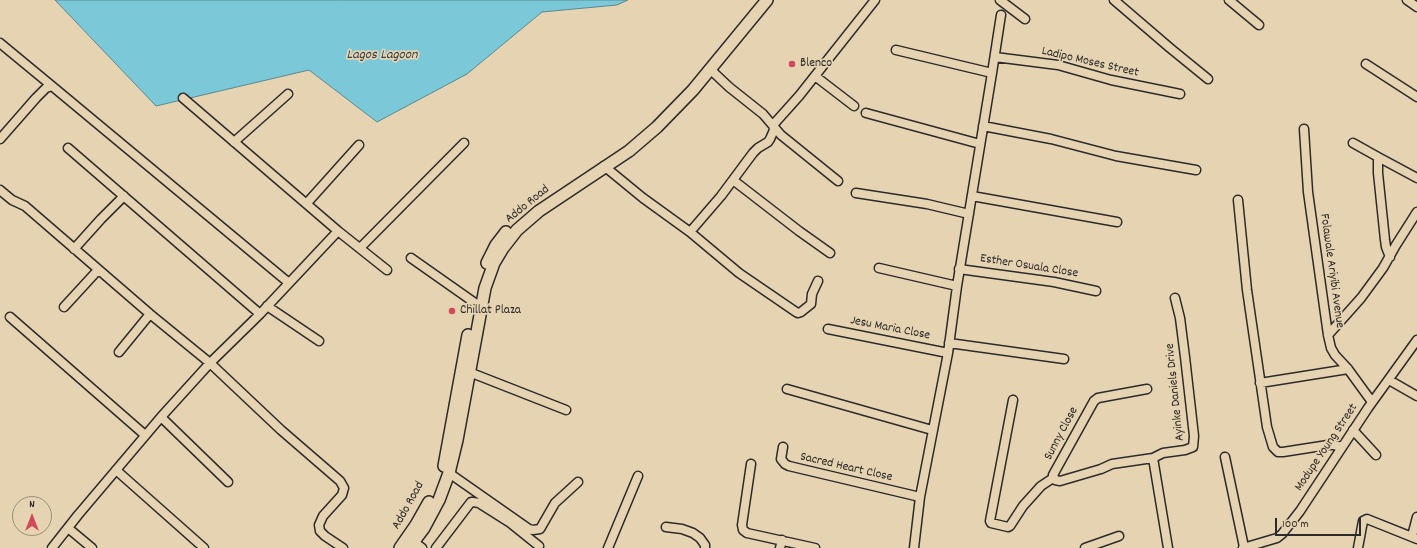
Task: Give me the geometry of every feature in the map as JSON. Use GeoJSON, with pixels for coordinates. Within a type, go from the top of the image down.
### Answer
{"type":"FeatureCollection","features":[{"type":"Feature","properties":{"kind":"main road","name":"Addo Road"},"geometry":{"type":"LineString","coordinates":[[400,548],[425,511],[442,471],[480,280],[491,253],[503,234],[518,218],[622,147],[663,112],[701,70],[758,0]]}},
{"type":"Feature","properties":{"kind":"main road","name":"Addo Road"},"geometry":{"type":"LineString","coordinates":[[415,546],[431,516],[449,473],[457,440],[485,288],[494,263],[506,244],[516,230],[539,211],[628,150],[657,127],[711,70],[767,0]]}},
{"type":"Feature","properties":{"kind":"street"},"geometry":{"type":"LineString","coordinates":[[690,232],[758,148],[770,140],[774,130],[774,125],[875,0]]}},
{"type":"Feature","properties":{"kind":"street"},"geometry":{"type":"LineString","coordinates":[[1000,0],[1025,19]]}},
{"type":"Feature","properties":{"kind":"street"},"geometry":{"type":"LineString","coordinates":[[1114,0],[1208,79]]}},
{"type":"Feature","properties":{"kind":"street"},"geometry":{"type":"LineString","coordinates":[[1229,0],[1259,24]]}},
{"type":"Feature","properties":{"kind":"street"},"geometry":{"type":"LineString","coordinates":[[1407,0],[1417,7]]}},
{"type":"Feature","properties":{"kind":"street"},"geometry":{"type":"LineString","coordinates":[[914,548],[920,497],[948,353],[956,286],[995,57],[1000,15]]}},
{"type":"Feature","properties":{"kind":"street"},"geometry":{"type":"LineString","coordinates":[[0,43],[289,283]]}},
{"type":"Feature","properties":{"kind":"street"},"geometry":{"type":"LineString","coordinates":[[896,50],[992,73]]}},
{"type":"Feature","properties":{"kind":"street","name":"Ladipo Moses Street"},"geometry":{"type":"LineString","coordinates":[[995,57],[1058,65],[1111,80],[1180,94]]}},
{"type":"Feature","properties":{"kind":"street"},"geometry":{"type":"LineString","coordinates":[[1366,64],[1417,97]]}},
{"type":"Feature","properties":{"kind":"street"},"geometry":{"type":"LineString","coordinates":[[711,70],[729,87],[763,114],[774,125],[781,136],[838,181]]}},
{"type":"Feature","properties":{"kind":"street"},"geometry":{"type":"LineString","coordinates":[[815,76],[854,106]]}},
{"type":"Feature","properties":{"kind":"street"},"geometry":{"type":"LineString","coordinates":[[0,139],[36,98],[46,88],[52,86]]}},
{"type":"Feature","properties":{"kind":"street"},"geometry":{"type":"LineString","coordinates":[[234,142],[288,94]]}},
{"type":"Feature","properties":{"kind":"street"},"geometry":{"type":"LineString","coordinates":[[182,98],[338,231],[387,270]]}},
{"type":"Feature","properties":{"kind":"street"},"geometry":{"type":"LineString","coordinates":[[866,113],[980,144]]}},
{"type":"Feature","properties":{"kind":"street"},"geometry":{"type":"LineString","coordinates":[[983,126],[1051,139],[1116,156],[1196,170]]}},
{"type":"Feature","properties":{"kind":"street","name":"Folawale Ariyibi Avenue"},"geometry":{"type":"LineString","coordinates":[[1304,130],[1308,192],[1328,335],[1333,353],[1348,369],[1372,402]]}},
{"type":"Feature","properties":{"kind":"street"},"geometry":{"type":"LineString","coordinates":[[360,248],[464,143]]}},
{"type":"Feature","properties":{"kind":"street"},"geometry":{"type":"LineString","coordinates":[[1353,143],[1417,178]]}},
{"type":"Feature","properties":{"kind":"street"},"geometry":{"type":"LineString","coordinates":[[307,204],[359,145]]}},
{"type":"Feature","properties":{"kind":"street"},"geometry":{"type":"LineString","coordinates":[[68,148],[260,314]]}},
{"type":"Feature","properties":{"kind":"street"},"geometry":{"type":"LineString","coordinates":[[1378,157],[1378,173],[1385,240],[1390,257]]}},
{"type":"Feature","properties":{"kind":"street"},"geometry":{"type":"LineString","coordinates":[[604,166],[643,198],[690,232],[739,273],[796,312],[801,312],[811,304],[812,294],[818,281]]}},
{"type":"Feature","properties":{"kind":"street"},"geometry":{"type":"LineString","coordinates":[[733,180],[830,253]]}},
{"type":"Feature","properties":{"kind":"street"},"geometry":{"type":"LineString","coordinates":[[0,190],[12,200],[25,206],[98,270],[210,363],[281,430],[340,481],[344,488],[342,495],[323,516],[319,524],[320,531],[343,548]]}},
{"type":"Feature","properties":{"kind":"street"},"geometry":{"type":"LineString","coordinates":[[856,193],[927,204],[969,214]]}},
{"type":"Feature","properties":{"kind":"street"},"geometry":{"type":"LineString","coordinates":[[74,249],[124,196]]}},
{"type":"Feature","properties":{"kind":"street"},"geometry":{"type":"LineString","coordinates":[[972,196],[1118,222]]}},
{"type":"Feature","properties":{"kind":"street"},"geometry":{"type":"LineString","coordinates":[[1238,200],[1247,290],[1269,440],[1275,450],[1283,452],[1334,445],[1342,447]]}},
{"type":"Feature","properties":{"kind":"street"},"geometry":{"type":"LineString","coordinates":[[1328,335],[1360,298],[1383,268],[1417,212]]}},
{"type":"Feature","properties":{"kind":"street"},"geometry":{"type":"LineString","coordinates":[[52,548],[78,514],[161,417],[210,363],[260,314],[338,231]]}},
{"type":"Feature","properties":{"kind":"street"},"geometry":{"type":"LineString","coordinates":[[410,258],[475,303]]}},
{"type":"Feature","properties":{"kind":"street"},"geometry":{"type":"LineString","coordinates":[[879,268],[956,286]]}},
{"type":"Feature","properties":{"kind":"street","name":"Esther Osuala Close"},"geometry":{"type":"LineString","coordinates":[[959,269],[1054,282],[1096,291]]}},
{"type":"Feature","properties":{"kind":"street"},"geometry":{"type":"LineString","coordinates":[[64,307],[98,270]]}},
{"type":"Feature","properties":{"kind":"street","name":"Ayinke Daniels Drive"},"geometry":{"type":"LineString","coordinates":[[1153,458],[1163,453],[1192,448],[1194,444],[1185,356],[1180,318],[1175,298]]}},
{"type":"Feature","properties":{"kind":"street"},"geometry":{"type":"LineString","coordinates":[[267,306],[319,341]]}},
{"type":"Feature","properties":{"kind":"street"},"geometry":{"type":"LineString","coordinates":[[119,352],[150,314]]}},
{"type":"Feature","properties":{"kind":"street"},"geometry":{"type":"LineString","coordinates":[[10,317],[145,435]]}},
{"type":"Feature","properties":{"kind":"street","name":"Jesu Maria Close"},"geometry":{"type":"LineString","coordinates":[[828,329],[948,353]]}},
{"type":"Feature","properties":{"kind":"street","name":"Modupe Young Street"},"geometry":{"type":"LineString","coordinates":[[1243,548],[1259,545],[1277,538],[1282,534],[1300,511],[1372,402],[1417,340]]}},
{"type":"Feature","properties":{"kind":"street"},"geometry":{"type":"LineString","coordinates":[[949,343],[1064,359]]}},
{"type":"Feature","properties":{"kind":"street"},"geometry":{"type":"LineString","coordinates":[[1260,383],[1348,369]]}},
{"type":"Feature","properties":{"kind":"street"},"geometry":{"type":"LineString","coordinates":[[469,372],[566,410]]}},
{"type":"Feature","properties":{"kind":"street"},"geometry":{"type":"LineString","coordinates":[[1389,380],[1417,396]]}},
{"type":"Feature","properties":{"kind":"street"},"geometry":{"type":"LineString","coordinates":[[787,389],[932,430]]}},
{"type":"Feature","properties":{"kind":"street","name":"Sunny Close"},"geometry":{"type":"LineString","coordinates":[[1147,389],[1098,398],[1094,401],[1053,475],[1053,478],[1060,481],[1101,469],[1112,464],[1153,458]]}},
{"type":"Feature","properties":{"kind":"street"},"geometry":{"type":"LineString","coordinates":[[1013,400],[990,521],[991,523],[1008,527],[1010,526],[1023,506],[1041,486],[1053,478]]}},
{"type":"Feature","properties":{"kind":"street"},"geometry":{"type":"LineString","coordinates":[[161,417],[228,482]]}},
{"type":"Feature","properties":{"kind":"street"},"geometry":{"type":"LineString","coordinates":[[1353,430],[1376,455]]}},
{"type":"Feature","properties":{"kind":"street","name":"Sacred Heart Close"},"geometry":{"type":"LineString","coordinates":[[783,447],[781,459],[789,466],[920,497]]}},
{"type":"Feature","properties":{"kind":"street"},"geometry":{"type":"LineString","coordinates":[[1225,456],[1243,548]]}},
{"type":"Feature","properties":{"kind":"street"},"geometry":{"type":"LineString","coordinates":[[1153,458],[1168,548]]}},
{"type":"Feature","properties":{"kind":"street"},"geometry":{"type":"LineString","coordinates":[[751,464],[742,525],[743,530],[747,533],[781,544],[815,548]]}},
{"type":"Feature","properties":{"kind":"street"},"geometry":{"type":"LineString","coordinates":[[116,470],[204,548]]}},
{"type":"Feature","properties":{"kind":"street"},"geometry":{"type":"LineString","coordinates":[[449,473],[529,529],[533,530],[540,529],[555,503],[578,482]]}},
{"type":"Feature","properties":{"kind":"street"},"geometry":{"type":"LineString","coordinates":[[608,548],[638,476]]}},
{"type":"Feature","properties":{"kind":"street"},"geometry":{"type":"LineString","coordinates":[[436,548],[471,502],[479,503],[509,522],[539,546]]}},
{"type":"Feature","properties":{"kind":"street"},"geometry":{"type":"LineString","coordinates":[[1358,548],[1363,521],[1367,519],[1415,538],[1417,517]]}},
{"type":"Feature","properties":{"kind":"street"},"geometry":{"type":"LineString","coordinates":[[666,527],[693,533],[700,538],[705,545],[705,548]]}},
{"type":"Feature","properties":{"kind":"street"},"geometry":{"type":"LineString","coordinates":[[68,528],[92,548]]}},
{"type":"Feature","properties":{"kind":"street"},"geometry":{"type":"LineString","coordinates":[[1085,548],[1119,536]]}},
{"type":"Feature","properties":{"kind":"water","name":"Lagos Lagoon"},"geometry":{"type":"Polygon","coordinates":[[[55,0],[628,0],[617,5],[542,12],[467,74],[377,122],[309,70],[156,106],[55,0]]]}},
{"type":"Feature","properties":{"kind":"place","name":"Blenco"},"geometry":{"type":"Point","coordinates":[792,64]}},
{"type":"Feature","properties":{"kind":"place","name":"Chillat Plaza"},"geometry":{"type":"Point","coordinates":[452,311]}}]}
